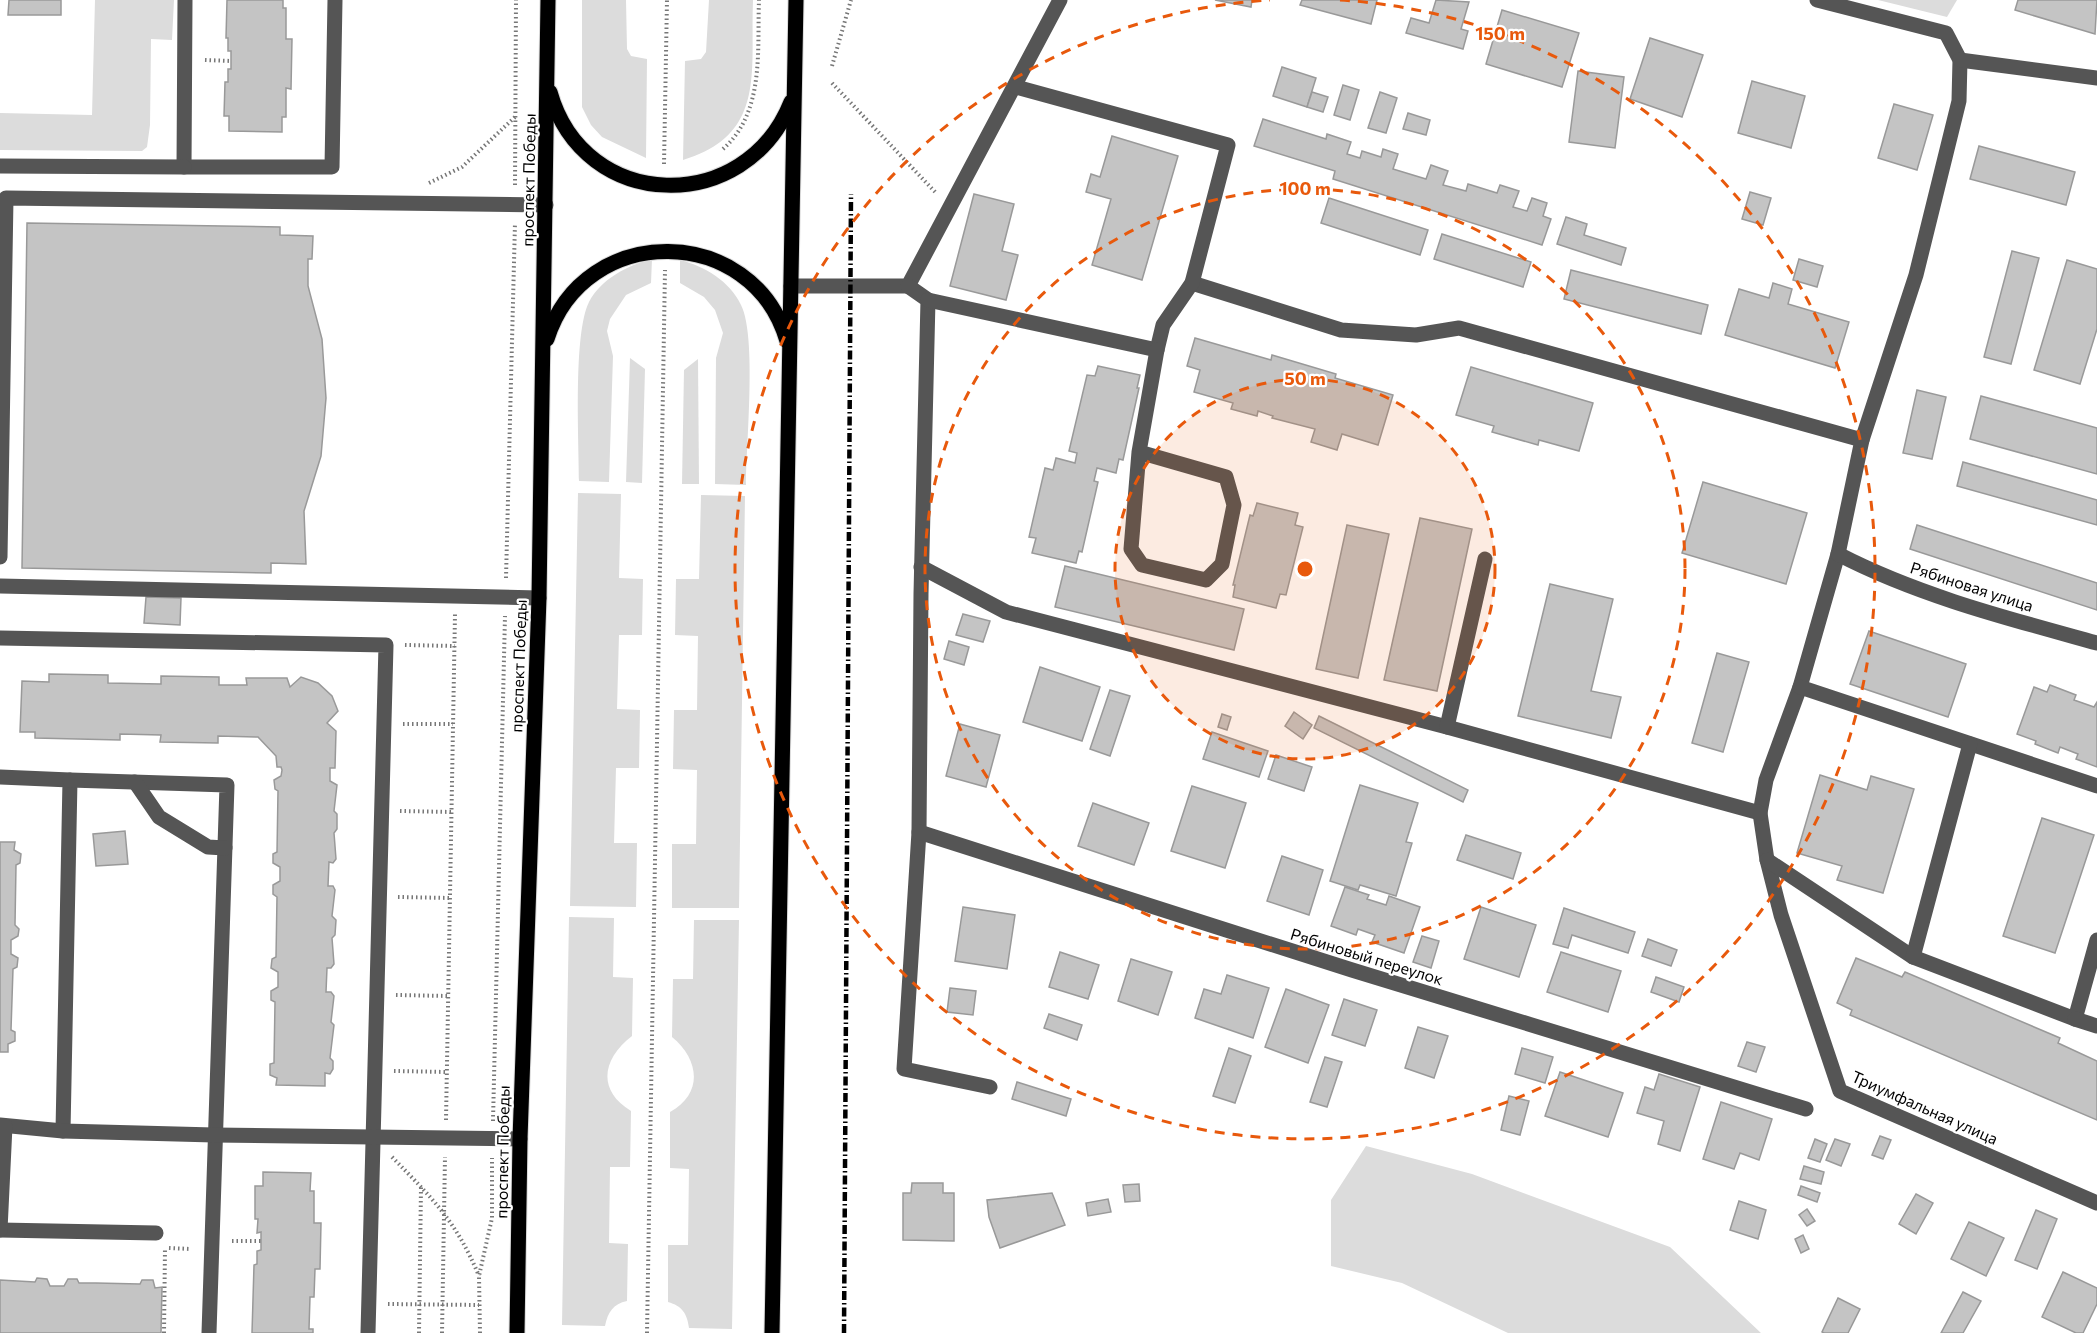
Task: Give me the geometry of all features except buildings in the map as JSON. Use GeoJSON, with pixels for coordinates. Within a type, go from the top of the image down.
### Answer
{"type":"FeatureCollection","features":[{"type":"Feature","properties":{"kind":"main road","name":"проспект Победы"},"geometry":{"type":"LineString","coordinates":[[517,1333],[520,1139],[539,598],[548,0]]}},
{"type":"Feature","properties":{"kind":"main road"},"geometry":{"type":"LineString","coordinates":[[772,1333],[796,0]]}},
{"type":"Feature","properties":{"kind":"main road"},"geometry":{"type":"LineString","coordinates":[[547,81],[560,117],[587,153],[623,176],[664,186],[708,181],[746,162],[777,131],[794,95]]}},
{"type":"Feature","properties":{"kind":"main road"},"geometry":{"type":"LineString","coordinates":[[543,351],[560,310],[588,278],[626,257],[668,250],[711,258],[730,267],[748,280],[776,313],[790,350]]}},
{"type":"Feature","properties":{"kind":"street"},"geometry":{"type":"LineString","coordinates":[[184,167],[185,0]]}},
{"type":"Feature","properties":{"kind":"street"},"geometry":{"type":"LineString","coordinates":[[0,166],[332,167],[335,0]]}},
{"type":"Feature","properties":{"kind":"street"},"geometry":{"type":"LineString","coordinates":[[908,286],[1016,87],[1060,0]]}},
{"type":"Feature","properties":{"kind":"street"},"geometry":{"type":"LineString","coordinates":[[1817,0],[1946,33],[1960,60],[2097,78]]}},
{"type":"Feature","properties":{"kind":"street","name":"Триумфальная улица"},"geometry":{"type":"LineString","coordinates":[[1960,60],[1959,101],[1916,275],[1862,440],[1838,554],[1800,687],[1766,780],[1760,813],[1767,860],[1782,915],[1840,1091],[2097,1203]]}},
{"type":"Feature","properties":{"kind":"street"},"geometry":{"type":"LineString","coordinates":[[1016,87],[1228,145],[1192,283],[1164,325],[1157,350],[1139,452],[1131,549],[1142,565],[1206,580],[1222,564],[1234,505],[1226,477],[1139,452]]}},
{"type":"Feature","properties":{"kind":"street"},"geometry":{"type":"LineString","coordinates":[[0,557],[6,198],[437,205],[546,204]]}},
{"type":"Feature","properties":{"kind":"street"},"geometry":{"type":"LineString","coordinates":[[1192,283],[1341,330],[1416,335],[1460,328],[1862,440]]}},
{"type":"Feature","properties":{"kind":"street"},"geometry":{"type":"LineString","coordinates":[[791,286],[908,286],[928,300],[1157,350]]}},
{"type":"Feature","properties":{"kind":"street"},"geometry":{"type":"LineString","coordinates":[[928,300],[921,567],[919,832],[904,1069],[990,1087]]}},
{"type":"Feature","properties":{"kind":"street","name":"Рябиновая улица"},"geometry":{"type":"LineString","coordinates":[[1838,554],[1872,572],[2007,618],[2097,643]]}},
{"type":"Feature","properties":{"kind":"street"},"geometry":{"type":"LineString","coordinates":[[1447,727],[1485,559]]}},
{"type":"Feature","properties":{"kind":"street"},"geometry":{"type":"LineString","coordinates":[[921,567],[1006,612],[1447,727],[1760,813]]}},
{"type":"Feature","properties":{"kind":"street"},"geometry":{"type":"LineString","coordinates":[[0,586],[539,598]]}},
{"type":"Feature","properties":{"kind":"street"},"geometry":{"type":"LineString","coordinates":[[0,638],[386,645],[368,1333]]}},
{"type":"Feature","properties":{"kind":"street"},"geometry":{"type":"LineString","coordinates":[[1800,687],[2097,786]]}},
{"type":"Feature","properties":{"kind":"street"},"geometry":{"type":"LineString","coordinates":[[1913,957],[1970,744]]}},
{"type":"Feature","properties":{"kind":"street"},"geometry":{"type":"LineString","coordinates":[[0,777],[227,785],[209,1333]]}},
{"type":"Feature","properties":{"kind":"street"},"geometry":{"type":"LineString","coordinates":[[63,1131],[70,780]]}},
{"type":"Feature","properties":{"kind":"street"},"geometry":{"type":"LineString","coordinates":[[135,782],[159,817],[208,848],[225,848]]}},
{"type":"Feature","properties":{"kind":"street","name":"Рябиновый переулок"},"geometry":{"type":"LineString","coordinates":[[919,832],[1352,970],[1806,1109]]}},
{"type":"Feature","properties":{"kind":"street"},"geometry":{"type":"LineString","coordinates":[[1767,860],[1913,957],[2097,1026]]}},
{"type":"Feature","properties":{"kind":"street"},"geometry":{"type":"LineString","coordinates":[[2075,1019],[2097,940]]}},
{"type":"Feature","properties":{"kind":"street"},"geometry":{"type":"LineString","coordinates":[[156,1233],[0,1230],[3,1126],[63,1131],[214,1135],[520,1139]]}},
{"type":"Feature","properties":{"kind":"path"},"geometry":{"type":"LineString","coordinates":[[480,1333],[479,1276],[492,1218],[515,205],[516,0]]}},
{"type":"Feature","properties":{"kind":"path"},"geometry":{"type":"LineString","coordinates":[[664,161],[667,0]]}},
{"type":"Feature","properties":{"kind":"path"},"geometry":{"type":"LineString","coordinates":[[716,155],[731,142],[745,123],[753,103],[759,0]]}},
{"type":"Feature","properties":{"kind":"path"},"geometry":{"type":"LineString","coordinates":[[832,66],[852,0]]}},
{"type":"Feature","properties":{"kind":"path"},"geometry":{"type":"LineString","coordinates":[[185,60],[231,61]]}},
{"type":"Feature","properties":{"kind":"path"},"geometry":{"type":"LineString","coordinates":[[832,83],[951,209]]}},
{"type":"Feature","properties":{"kind":"path"},"geometry":{"type":"LineString","coordinates":[[424,185],[462,167],[516,116]]}},
{"type":"Feature","properties":{"kind":"path"},"geometry":{"type":"LineString","coordinates":[[647,1333],[665,258]]}},
{"type":"Feature","properties":{"kind":"path"},"geometry":{"type":"LineString","coordinates":[[442,1333],[456,595]]}},
{"type":"Feature","properties":{"kind":"path"},"geometry":{"type":"LineString","coordinates":[[386,645],[455,646]]}},
{"type":"Feature","properties":{"kind":"path"},"geometry":{"type":"LineString","coordinates":[[384,724],[453,724]]}},
{"type":"Feature","properties":{"kind":"path"},"geometry":{"type":"LineString","coordinates":[[381,811],[452,812]]}},
{"type":"Feature","properties":{"kind":"path"},"geometry":{"type":"LineString","coordinates":[[380,897],[450,898]]}},
{"type":"Feature","properties":{"kind":"path"},"geometry":{"type":"LineString","coordinates":[[377,995],[448,996]]}},
{"type":"Feature","properties":{"kind":"path"},"geometry":{"type":"LineString","coordinates":[[375,1071],[447,1072]]}},
{"type":"Feature","properties":{"kind":"path"},"geometry":{"type":"LineString","coordinates":[[373,1137],[444,1211],[466,1244],[479,1276]]}},
{"type":"Feature","properties":{"kind":"path"},"geometry":{"type":"LineString","coordinates":[[419,1333],[421,1186]]}},
{"type":"Feature","properties":{"kind":"path"},"geometry":{"type":"LineString","coordinates":[[156,1233],[165,1233],[164,1333]]}},
{"type":"Feature","properties":{"kind":"path"},"geometry":{"type":"LineString","coordinates":[[165,1248],[261,1241]]}},
{"type":"Feature","properties":{"kind":"path"},"geometry":{"type":"LineString","coordinates":[[369,1304],[479,1305]]}},
{"type":"Feature","properties":{"kind":"shaded area"},"geometry":{"type":"Polygon","coordinates":[[[95,0],[174,0],[172,40],[151,39],[150,125],[147,147],[142,151],[0,150],[0,113],[92,115],[95,0]]]}},
{"type":"Feature","properties":{"kind":"shaded area"},"geometry":{"type":"Polygon","coordinates":[[[582,0],[626,0],[627,49],[631,56],[647,59],[646,158],[602,137],[591,125],[582,107],[582,0]]]}},
{"type":"Feature","properties":{"kind":"shaded area"},"geometry":{"type":"Polygon","coordinates":[[[709,0],[753,0],[752,75],[741,117],[729,134],[710,149],[683,160],[685,61],[701,59],[706,52],[709,0]]]}},
{"type":"Feature","properties":{"kind":"shaded area"},"geometry":{"type":"Polygon","coordinates":[[[1878,0],[1957,0],[1947,17],[1878,0]]]}},
{"type":"Feature","properties":{"kind":"shaded area"},"geometry":{"type":"Polygon","coordinates":[[[652,259],[651,283],[626,295],[610,319],[607,331],[613,356],[609,482],[579,481],[578,388],[584,317],[594,294],[608,280],[625,269],[652,259]]]}},
{"type":"Feature","properties":{"kind":"shaded area"},"geometry":{"type":"Polygon","coordinates":[[[680,260],[698,266],[723,282],[736,296],[746,320],[749,341],[750,392],[746,485],[715,484],[716,358],[723,333],[715,310],[704,297],[680,283],[680,260]]]}},
{"type":"Feature","properties":{"kind":"shaded area"},"geometry":{"type":"Polygon","coordinates":[[[630,358],[645,369],[642,483],[626,482],[630,358]]]}},
{"type":"Feature","properties":{"kind":"shaded area"},"geometry":{"type":"Polygon","coordinates":[[[698,359],[699,484],[682,484],[684,370],[698,359]]]}},
{"type":"Feature","properties":{"kind":"shaded area"},"geometry":{"type":"Polygon","coordinates":[[[578,493],[621,494],[619,578],[643,579],[642,635],[619,635],[617,709],[640,710],[639,768],[616,768],[614,843],[637,843],[636,907],[570,906],[578,493]]]}},
{"type":"Feature","properties":{"kind":"shaded area"},"geometry":{"type":"Polygon","coordinates":[[[701,495],[745,496],[739,908],[672,908],[672,844],[696,844],[697,770],[673,769],[674,710],[697,710],[698,636],[675,635],[676,579],[699,579],[701,495]]]}},
{"type":"Feature","properties":{"kind":"shaded area"},"geometry":{"type":"Polygon","coordinates":[[[569,917],[614,918],[613,977],[633,978],[632,1036],[615,1054],[607,1074],[612,1094],[631,1111],[630,1167],[610,1167],[609,1243],[628,1244],[627,1301],[612,1309],[605,1326],[562,1325],[569,917]]]}},
{"type":"Feature","properties":{"kind":"shaded area"},"geometry":{"type":"Polygon","coordinates":[[[694,920],[739,920],[732,1329],[689,1328],[683,1311],[668,1302],[668,1245],[688,1245],[689,1169],[670,1168],[670,1112],[688,1095],[693,1086],[694,1076],[688,1055],[672,1037],[673,979],[693,979],[694,920]]]}},
{"type":"Feature","properties":{"kind":"shaded area"},"geometry":{"type":"Polygon","coordinates":[[[1366,1146],[1472,1174],[1670,1247],[1761,1333],[1508,1333],[1402,1283],[1331,1266],[1331,1200],[1366,1146]]]}},
{"type":"Feature","properties":{"kind":"railway"},"geometry":{"type":"LineString","coordinates":[[844,1333],[851,194]]}}]}
